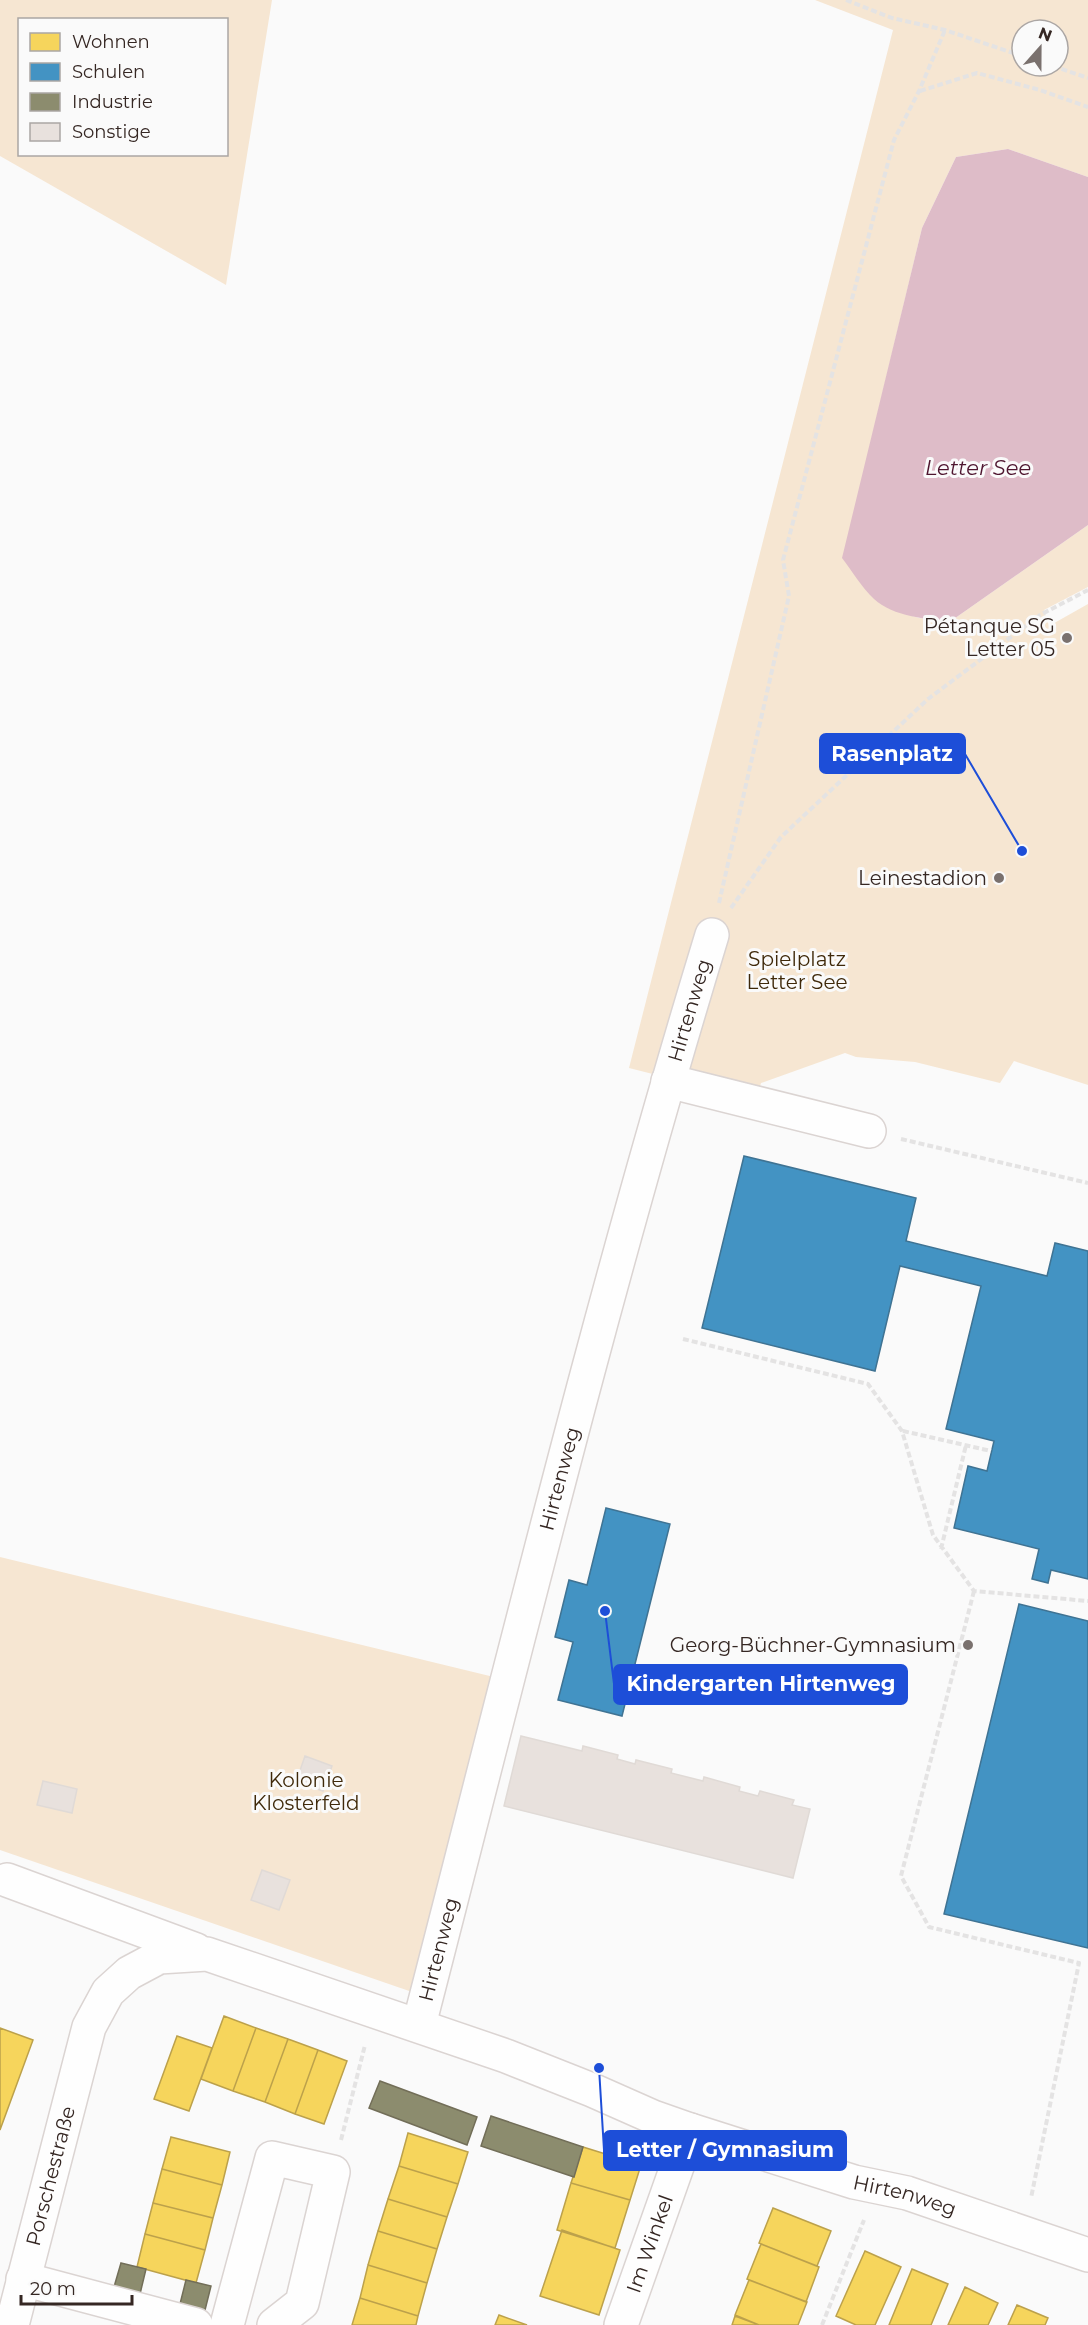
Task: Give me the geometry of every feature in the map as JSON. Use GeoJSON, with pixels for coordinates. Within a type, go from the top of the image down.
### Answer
{"type":"FeatureCollection","features":[{"type":"Feature","properties":{"kind":"street","name":"Hirtenweg"},"geometry":{"type":"LineString","coordinates":[[419,2025],[593,1355],[668,1081],[712,935]]}},
{"type":"Feature","properties":{"kind":"street"},"geometry":{"type":"LineString","coordinates":[[668,1081],[869,1131]]}},
{"type":"Feature","properties":{"kind":"street","name":"Hirtenweg"},"geometry":{"type":"LineString","coordinates":[[6,1880],[207,1954],[506,2056],[690,2130],[877,2188],[907,2193],[1088,2255]]}},
{"type":"Feature","properties":{"kind":"street","name":"Hirtenweg"},"geometry":{"type":"LineString","coordinates":[[89,2027],[108,1992],[129,1972],[159,1957],[207,1954]]}},
{"type":"Feature","properties":{"kind":"street","name":"Porschestraße"},"geometry":{"type":"LineString","coordinates":[[12,2325],[89,2027]]}},
{"type":"Feature","properties":{"kind":"street","name":"Im Winkel"},"geometry":{"type":"LineString","coordinates":[[621,2325],[690,2130]]}},
{"type":"Feature","properties":{"kind":"street"},"geometry":{"type":"LineString","coordinates":[[227,2325],[272,2158],[333,2172],[302,2303],[274,2325]]}},
{"type":"Feature","properties":{"kind":"street"},"geometry":{"type":"LineString","coordinates":[[23,2279],[196,2325]]}},
{"type":"Feature","properties":{"kind":"path"},"geometry":{"type":"LineString","coordinates":[[846,0],[892,18],[945,30],[1010,52]]}},
{"type":"Feature","properties":{"kind":"path"},"geometry":{"type":"LineString","coordinates":[[712,935],[789,596],[783,560],[894,140],[919,91],[945,30]]}},
{"type":"Feature","properties":{"kind":"path"},"geometry":{"type":"LineString","coordinates":[[1070,72],[1088,78]]}},
{"type":"Feature","properties":{"kind":"path"},"geometry":{"type":"LineString","coordinates":[[919,91],[977,73],[1088,106]]}},
{"type":"Feature","properties":{"kind":"path"},"geometry":{"type":"LineString","coordinates":[[712,935],[781,837],[928,699],[1040,615],[1088,590]]}},
{"type":"Feature","properties":{"kind":"path"},"geometry":{"type":"LineString","coordinates":[[869,1131],[1088,1183]]}},
{"type":"Feature","properties":{"kind":"path"},"geometry":{"type":"LineString","coordinates":[[683,1339],[868,1383],[902,1431],[933,1535],[974,1591],[1088,1601]]}},
{"type":"Feature","properties":{"kind":"path"},"geometry":{"type":"LineString","coordinates":[[902,1431],[991,1451]]}},
{"type":"Feature","properties":{"kind":"path"},"geometry":{"type":"LineString","coordinates":[[941,1548],[966,1445]]}},
{"type":"Feature","properties":{"kind":"path"},"geometry":{"type":"LineString","coordinates":[[974,1591],[902,1876],[929,1927],[1079,1963],[1024,2234]]}},
{"type":"Feature","properties":{"kind":"path"},"geometry":{"type":"LineString","coordinates":[[333,2172],[374,2010]]}},
{"type":"Feature","properties":{"kind":"path"},"geometry":{"type":"LineString","coordinates":[[822,2325],[877,2188]]}},
{"type":"Feature","properties":{"kind":"green space"},"geometry":{"type":"Polygon","coordinates":[[[0,0],[272,0],[226,285],[0,156],[0,0]]]}},
{"type":"Feature","properties":{"kind":"green space","name":"Spielplatz Letter See"},"geometry":{"type":"Polygon","coordinates":[[[815,0],[1088,0],[1088,177],[1008,149],[956,157],[922,228],[843,558],[893,610],[919,618],[951,621],[1088,525],[1088,587],[1044,610],[1049,626],[1088,604],[1088,1085],[1014,1061],[1000,1083],[915,1062],[856,1057],[845,1053],[761,1083],[756,1100],[629,1068],[893,30],[815,0]]]}},
{"type":"Feature","properties":{"kind":"green space","name":"Kolonie Klosterfeld"},"geometry":{"type":"Polygon","coordinates":[[[0,1557],[498,1678],[415,1993],[0,1850],[0,1557]]]}},
{"type":"Feature","properties":{"kind":"water","name":"Letter See"},"geometry":{"type":"Polygon","coordinates":[[[1008,149],[1088,177],[1088,525],[951,621],[911,616],[891,610],[874,599],[842,558],[922,228],[956,157],[1008,149]]]}},
{"type":"Feature","properties":{"kind":"building: Wohnen"},"geometry":{"type":"Polygon","coordinates":[[[224,2016],[256,2028],[233,2091],[201,2079],[224,2016]]]}},
{"type":"Feature","properties":{"kind":"building: Wohnen"},"geometry":{"type":"Polygon","coordinates":[[[0,2028],[33,2040],[0,2130],[0,2028]]]}},
{"type":"Feature","properties":{"kind":"building: Wohnen"},"geometry":{"type":"Polygon","coordinates":[[[256,2028],[288,2039],[265,2102],[233,2091],[256,2028]]]}},
{"type":"Feature","properties":{"kind":"building: Wohnen"},"geometry":{"type":"Polygon","coordinates":[[[177,2036],[212,2048],[189,2111],[154,2099],[177,2036]]]}},
{"type":"Feature","properties":{"kind":"building: Wohnen"},"geometry":{"type":"Polygon","coordinates":[[[288,2039],[318,2050],[295,2114],[265,2102],[288,2039]]]}},
{"type":"Feature","properties":{"kind":"building: Wohnen"},"geometry":{"type":"Polygon","coordinates":[[[318,2050],[347,2061],[324,2124],[295,2114],[318,2050]]]}},
{"type":"Feature","properties":{"kind":"building: Wohnen"},"geometry":{"type":"Polygon","coordinates":[[[408,2133],[468,2152],[458,2184],[399,2166],[408,2133]]]}},
{"type":"Feature","properties":{"kind":"building: Wohnen"},"geometry":{"type":"Polygon","coordinates":[[[171,2137],[230,2152],[222,2185],[162,2169],[171,2137]]]}},
{"type":"Feature","properties":{"kind":"building: Wohnen"},"geometry":{"type":"Polygon","coordinates":[[[583,2147],[641,2165],[630,2200],[571,2183],[583,2147]]]}},
{"type":"Feature","properties":{"kind":"building: Wohnen"},"geometry":{"type":"Polygon","coordinates":[[[399,2166],[458,2184],[447,2217],[388,2199],[399,2166]]]}},
{"type":"Feature","properties":{"kind":"building: Wohnen"},"geometry":{"type":"Polygon","coordinates":[[[162,2169],[222,2185],[213,2218],[153,2203],[162,2169]]]}},
{"type":"Feature","properties":{"kind":"building: Wohnen"},"geometry":{"type":"Polygon","coordinates":[[[571,2183],[630,2200],[615,2248],[557,2230],[571,2183]]]}},
{"type":"Feature","properties":{"kind":"building: Wohnen"},"geometry":{"type":"Polygon","coordinates":[[[388,2199],[447,2217],[437,2249],[378,2231],[388,2199]]]}},
{"type":"Feature","properties":{"kind":"building: Wohnen"},"geometry":{"type":"Polygon","coordinates":[[[153,2203],[213,2218],[205,2250],[145,2234],[153,2203]]]}},
{"type":"Feature","properties":{"kind":"building: Wohnen"},"geometry":{"type":"Polygon","coordinates":[[[773,2208],[831,2231],[817,2266],[759,2243],[773,2208]]]}},
{"type":"Feature","properties":{"kind":"building: Wohnen"},"geometry":{"type":"Polygon","coordinates":[[[562,2230],[620,2250],[599,2315],[540,2296],[562,2230]]]}},
{"type":"Feature","properties":{"kind":"building: Wohnen"},"geometry":{"type":"Polygon","coordinates":[[[378,2231],[437,2249],[427,2283],[368,2265],[378,2231]]]}},
{"type":"Feature","properties":{"kind":"building: Wohnen"},"geometry":{"type":"Polygon","coordinates":[[[145,2234],[205,2250],[196,2283],[137,2267],[145,2234]]]}},
{"type":"Feature","properties":{"kind":"building: Wohnen"},"geometry":{"type":"Polygon","coordinates":[[[761,2244],[819,2267],[806,2302],[747,2279],[761,2244]]]}},
{"type":"Feature","properties":{"kind":"building: Wohnen"},"geometry":{"type":"Polygon","coordinates":[[[865,2251],[901,2267],[875,2325],[856,2325],[836,2316],[865,2251]]]}},
{"type":"Feature","properties":{"kind":"building: Wohnen"},"geometry":{"type":"Polygon","coordinates":[[[368,2265],[427,2283],[418,2316],[360,2298],[368,2265]]]}},
{"type":"Feature","properties":{"kind":"building: Wohnen"},"geometry":{"type":"Polygon","coordinates":[[[912,2269],[948,2284],[931,2325],[889,2325],[912,2269]]]}},
{"type":"Feature","properties":{"kind":"building: Wohnen"},"geometry":{"type":"Polygon","coordinates":[[[749,2280],[807,2302],[798,2325],[759,2325],[735,2315],[749,2280]]]}},
{"type":"Feature","properties":{"kind":"building: Wohnen"},"geometry":{"type":"Polygon","coordinates":[[[965,2287],[998,2303],[988,2325],[948,2325],[965,2287]]]}},
{"type":"Feature","properties":{"kind":"building: Wohnen"},"geometry":{"type":"Polygon","coordinates":[[[360,2298],[418,2316],[416,2325],[352,2325],[360,2298]]]}},
{"type":"Feature","properties":{"kind":"building: Wohnen"},"geometry":{"type":"Polygon","coordinates":[[[1017,2305],[1048,2318],[1045,2325],[1008,2325],[1017,2305]]]}},
{"type":"Feature","properties":{"kind":"building: Wohnen"},"geometry":{"type":"Polygon","coordinates":[[[499,2315],[527,2325],[495,2325],[499,2315]]]}},
{"type":"Feature","properties":{"kind":"building: Wohnen"},"geometry":{"type":"Polygon","coordinates":[[[735,2316],[759,2325],[732,2325],[735,2316]]]}},
{"type":"Feature","properties":{"kind":"building: Schulen"},"geometry":{"type":"Polygon","coordinates":[[[744,1156],[916,1198],[906,1241],[1047,1276],[1055,1243],[1088,1251],[1088,1579],[1051,1570],[1048,1583],[1032,1579],[1039,1549],[954,1528],[968,1466],[987,1471],[994,1441],[946,1429],[981,1286],[900,1266],[875,1371],[702,1328],[744,1156]]]}},
{"type":"Feature","properties":{"kind":"building: Schulen"},"geometry":{"type":"Polygon","coordinates":[[[606,1508],[670,1524],[622,1716],[558,1700],[573,1642],[555,1637],[569,1580],[587,1585],[606,1508]]]}},
{"type":"Feature","properties":{"kind":"building: Schulen"},"geometry":{"type":"Polygon","coordinates":[[[1019,1604],[1088,1621],[1088,1948],[944,1914],[1019,1604]]]}},
{"type":"Feature","properties":{"kind":"building: Industrie"},"geometry":{"type":"Polygon","coordinates":[[[380,2081],[477,2117],[467,2145],[369,2108],[380,2081]]]}},
{"type":"Feature","properties":{"kind":"building: Industrie"},"geometry":{"type":"Polygon","coordinates":[[[491,2116],[583,2147],[574,2177],[481,2146],[491,2116]]]}},
{"type":"Feature","properties":{"kind":"building: Industrie"},"geometry":{"type":"Polygon","coordinates":[[[121,2263],[146,2269],[140,2294],[114,2287],[121,2263]]]}},
{"type":"Feature","properties":{"kind":"building: Industrie"},"geometry":{"type":"Polygon","coordinates":[[[186,2280],[211,2286],[205,2310],[180,2304],[186,2280]]]}},
{"type":"Feature","properties":{"kind":"building: Sonstige"},"geometry":{"type":"Polygon","coordinates":[[[521,1736],[582,1751],[583,1746],[618,1755],[617,1759],[635,1764],[636,1760],[672,1769],[671,1773],[703,1781],[704,1777],[740,1787],[739,1791],[758,1796],[760,1791],[794,1800],[792,1805],[810,1809],[793,1878],[504,1806],[521,1736]]]}},
{"type":"Feature","properties":{"kind":"building: Sonstige"},"geometry":{"type":"Polygon","coordinates":[[[305,1756],[332,1766],[323,1791],[296,1782],[305,1756]]]}},
{"type":"Feature","properties":{"kind":"building: Sonstige"},"geometry":{"type":"Polygon","coordinates":[[[43,1781],[77,1789],[72,1813],[37,1805],[43,1781]]]}},
{"type":"Feature","properties":{"kind":"building: Sonstige"},"geometry":{"type":"Polygon","coordinates":[[[262,1870],[290,1880],[279,1910],[251,1900],[262,1870]]]}},
{"type":"Feature","properties":{"kind":"place","name":"Pétanque SG Letter 05"},"geometry":{"type":"Point","coordinates":[1067,638]}},
{"type":"Feature","properties":{"kind":"place","name":"Rasenplatz"},"geometry":{"type":"Point","coordinates":[1022,851]}},
{"type":"Feature","properties":{"kind":"place","name":"Leinestadion"},"geometry":{"type":"Point","coordinates":[999,878]}},
{"type":"Feature","properties":{"kind":"place","name":"Kindergarten Hirtenweg"},"geometry":{"type":"Point","coordinates":[605,1611]}},
{"type":"Feature","properties":{"kind":"place","name":"Georg-Büchner-Gymnasium"},"geometry":{"type":"Point","coordinates":[968,1645]}},
{"type":"Feature","properties":{"kind":"place","name":"Letter / Gymnasium"},"geometry":{"type":"Point","coordinates":[599,2068]}}]}
